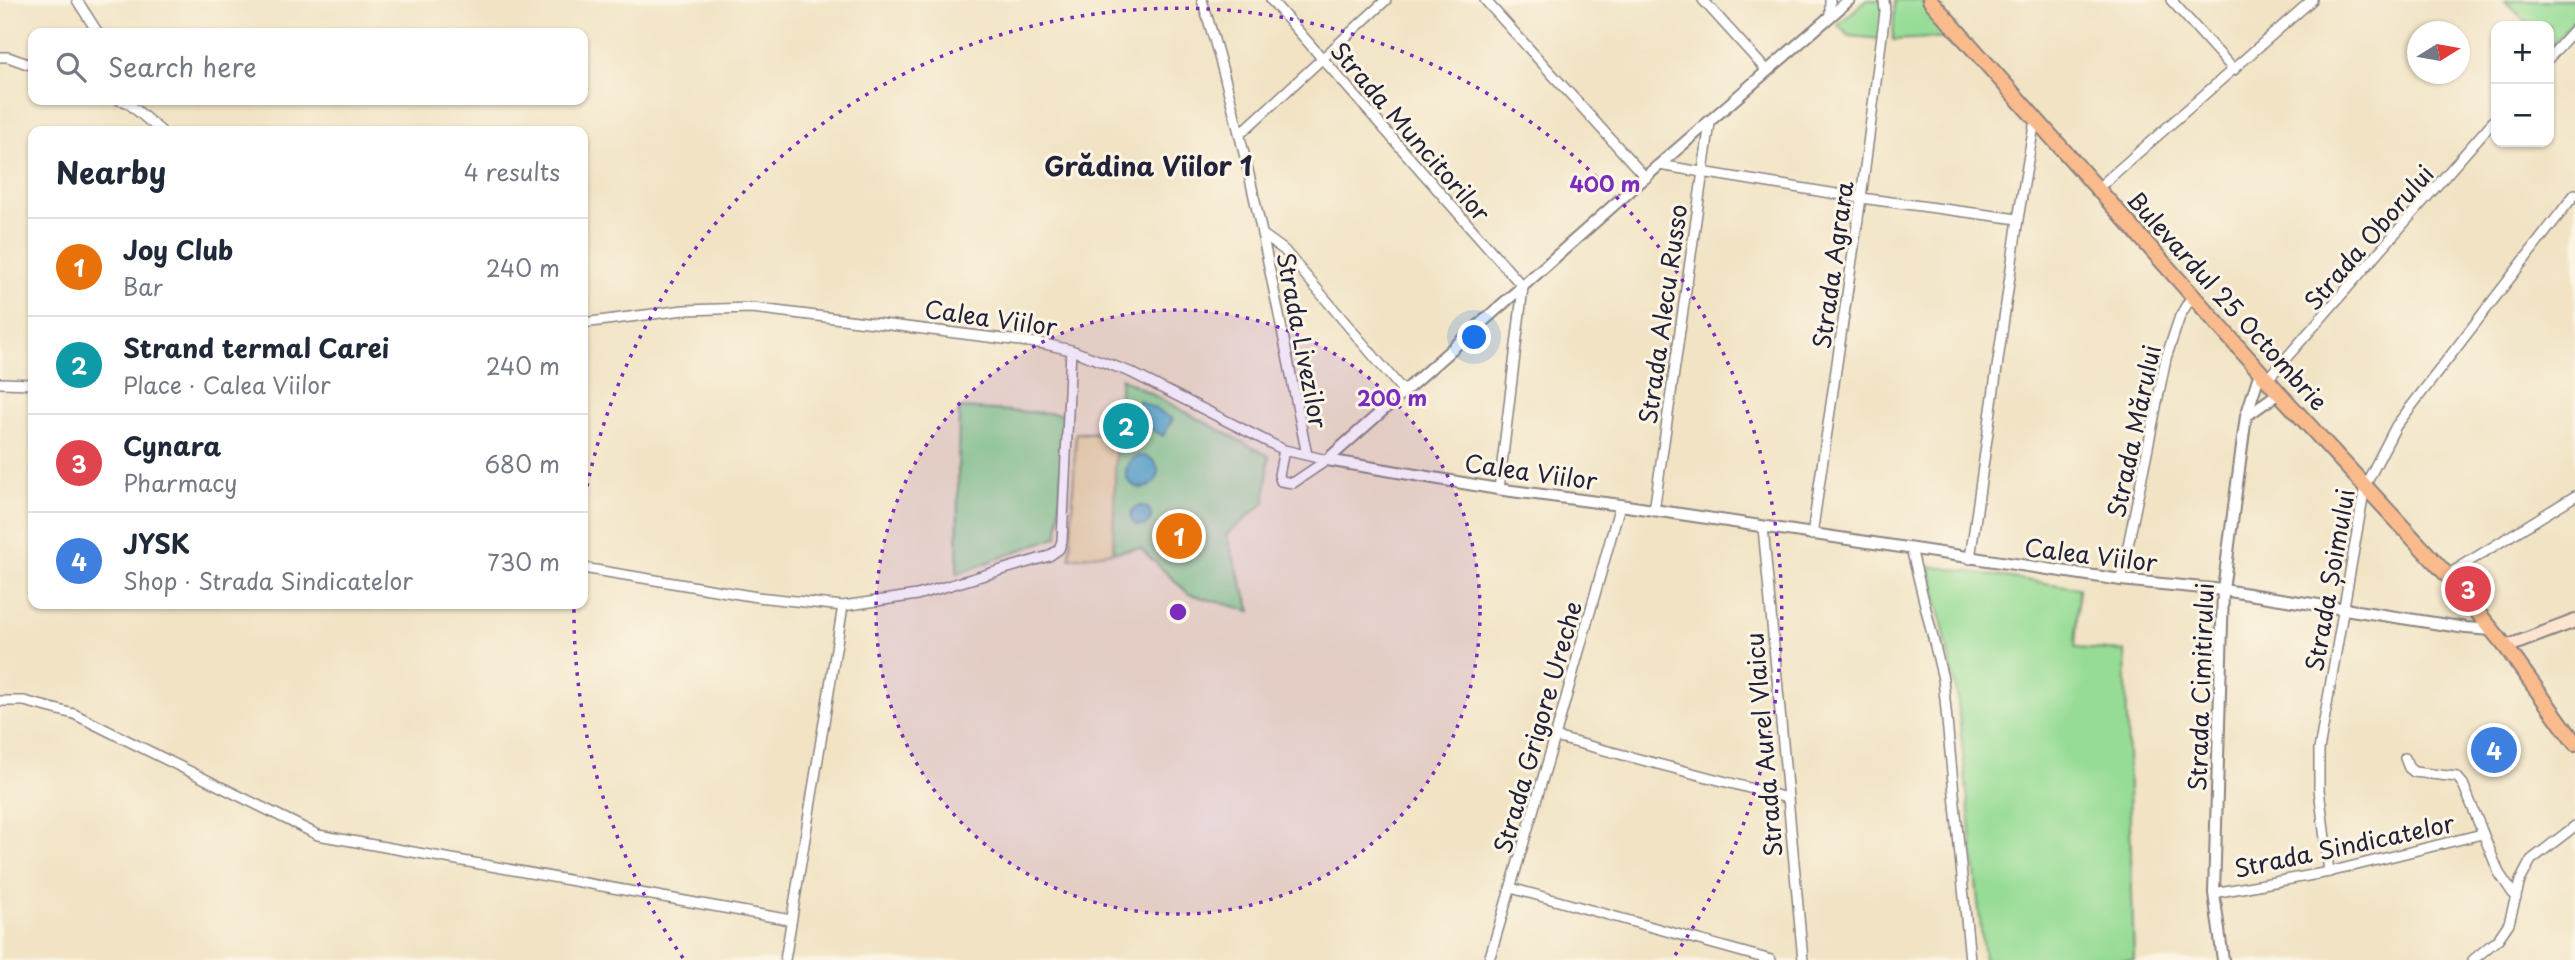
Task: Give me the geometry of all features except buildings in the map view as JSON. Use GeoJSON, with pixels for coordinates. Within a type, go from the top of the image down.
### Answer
{"type":"FeatureCollection","features":[{"type":"Feature","properties":{"kind":"main road","name":"Bulevardul 25 Octombrie"},"geometry":{"type":"LineString","coordinates":[[1934,1],[2035,120],[2193,294],[2278,393],[2447,575],[2506,647],[2575,743]]}},
{"type":"Feature","properties":{"kind":"main road"},"geometry":{"type":"LineString","coordinates":[[2506,647],[2575,621]]}},
{"type":"Feature","properties":{"kind":"street"},"geometry":{"type":"LineString","coordinates":[[77,0],[95,28]]}},
{"type":"Feature","properties":{"kind":"street","name":"Strada Livezilor"},"geometry":{"type":"LineString","coordinates":[[1202,0],[1224,69],[1262,234],[1307,455]]}},
{"type":"Feature","properties":{"kind":"street","name":"Strada Muncitorilor"},"geometry":{"type":"LineString","coordinates":[[1271,0],[1523,287]]}},
{"type":"Feature","properties":{"kind":"street"},"geometry":{"type":"LineString","coordinates":[[1239,135],[1385,0]]}},
{"type":"Feature","properties":{"kind":"street"},"geometry":{"type":"LineString","coordinates":[[1485,0],[1646,178]]}},
{"type":"Feature","properties":{"kind":"street"},"geometry":{"type":"LineString","coordinates":[[1703,0],[1767,71]]}},
{"type":"Feature","properties":{"kind":"street"},"geometry":{"type":"LineString","coordinates":[[1830,0],[1830,16]]}},
{"type":"Feature","properties":{"kind":"street"},"geometry":{"type":"LineString","coordinates":[[1284,450],[1279,475],[1281,481],[1287,483],[1293,483],[1327,460],[1849,0]]}},
{"type":"Feature","properties":{"kind":"street","name":"Strada Agrara"},"geometry":{"type":"LineString","coordinates":[[1812,535],[1861,198],[1885,12],[1884,0]]}},
{"type":"Feature","properties":{"kind":"street"},"geometry":{"type":"LineString","coordinates":[[2171,0],[2234,70]]}},
{"type":"Feature","properties":{"kind":"street"},"geometry":{"type":"LineString","coordinates":[[2098,188],[2312,0]]}},
{"type":"Feature","properties":{"kind":"street"},"geometry":{"type":"LineString","coordinates":[[2554,52],[2575,29]]}},
{"type":"Feature","properties":{"kind":"street"},"geometry":{"type":"LineString","coordinates":[[0,57],[28,64]]}},
{"type":"Feature","properties":{"kind":"street"},"geometry":{"type":"LineString","coordinates":[[129,105],[155,126]]}},
{"type":"Feature","properties":{"kind":"street"},"geometry":{"type":"LineString","coordinates":[[1970,559],[2018,219],[2035,120]]}},
{"type":"Feature","properties":{"kind":"street","name":"Strada Alecu Russo"},"geometry":{"type":"LineString","coordinates":[[1654,511],[1710,123]]}},
{"type":"Feature","properties":{"kind":"street","name":"Strada Oborului"},"geometry":{"type":"LineString","coordinates":[[2264,376],[2491,124]]}},
{"type":"Feature","properties":{"kind":"street"},"geometry":{"type":"LineString","coordinates":[[1659,166],[1861,198],[2018,219]]}},
{"type":"Feature","properties":{"kind":"street","name":"Strada Șoimului"},"geometry":{"type":"LineString","coordinates":[[2329,872],[2319,789],[2319,750],[2365,486],[2396,426],[2575,194]]}},
{"type":"Feature","properties":{"kind":"street","name":"Strada Livezilor"},"geometry":{"type":"LineString","coordinates":[[1262,234],[1284,250],[1404,392]]}},
{"type":"Feature","properties":{"kind":"street"},"geometry":{"type":"LineString","coordinates":[[1499,489],[1523,287]]}},
{"type":"Feature","properties":{"kind":"street","name":"Strada Mărului"},"geometry":{"type":"LineString","coordinates":[[2121,580],[2166,358],[2180,316],[2193,294]]}},
{"type":"Feature","properties":{"kind":"street","name":"Calea Viilor"},"geometry":{"type":"LineString","coordinates":[[588,322],[684,310],[752,308],[1045,344],[1071,350],[1130,372],[1284,450],[1327,460],[1499,489],[1911,548],[1970,559],[2121,580],[2223,590],[2492,630]]}},
{"type":"Feature","properties":{"kind":"street"},"geometry":{"type":"LineString","coordinates":[[588,569],[757,597],[843,607],[917,595],[1049,556],[1059,550],[1062,541],[1071,350]]}},
{"type":"Feature","properties":{"kind":"street","name":"Strada Cimitirului"},"geometry":{"type":"LineString","coordinates":[[2223,960],[2214,892],[2223,590],[2246,416],[2264,376]]}},
{"type":"Feature","properties":{"kind":"street"},"geometry":{"type":"LineString","coordinates":[[0,383],[28,384]]}},
{"type":"Feature","properties":{"kind":"street"},"geometry":{"type":"LineString","coordinates":[[2246,416],[2278,393]]}},
{"type":"Feature","properties":{"kind":"street"},"geometry":{"type":"LineString","coordinates":[[2447,575],[2575,496]]}},
{"type":"Feature","properties":{"kind":"street","name":"Strada Grigore Ureche"},"geometry":{"type":"LineString","coordinates":[[1489,960],[1620,505]]}},
{"type":"Feature","properties":{"kind":"street","name":"Strada Aurel Vlaicu"},"geometry":{"type":"LineString","coordinates":[[1763,527],[1803,960]]}},
{"type":"Feature","properties":{"kind":"street"},"geometry":{"type":"LineString","coordinates":[[1911,548],[1943,679],[1970,960]]}},
{"type":"Feature","properties":{"kind":"street"},"geometry":{"type":"LineString","coordinates":[[785,960],[843,607]]}},
{"type":"Feature","properties":{"kind":"street"},"geometry":{"type":"LineString","coordinates":[[0,701],[24,701],[74,714],[318,835],[791,920]]}},
{"type":"Feature","properties":{"kind":"street"},"geometry":{"type":"LineString","coordinates":[[1555,737],[1787,798]]}},
{"type":"Feature","properties":{"kind":"street","name":"Strada Sindicatelor"},"geometry":{"type":"LineString","coordinates":[[2405,758],[2414,772],[2458,776],[2499,873],[2516,898]]}},
{"type":"Feature","properties":{"kind":"street"},"geometry":{"type":"LineString","coordinates":[[2473,960],[2498,939],[2509,923],[2519,881],[2531,860],[2575,827]]}},
{"type":"Feature","properties":{"kind":"street","name":"Strada Sindicatelor"},"geometry":{"type":"LineString","coordinates":[[2214,892],[2329,872],[2482,834]]}},
{"type":"Feature","properties":{"kind":"street"},"geometry":{"type":"LineString","coordinates":[[1511,888],[1771,960]]}},
{"type":"Feature","properties":{"kind":"green space"},"geometry":{"type":"Polygon","coordinates":[[[1866,0],[1884,0],[1882,39],[1849,36],[1838,25],[1866,0]]]}},
{"type":"Feature","properties":{"kind":"green space"},"geometry":{"type":"Polygon","coordinates":[[[1895,0],[1920,0],[1951,37],[1893,40],[1895,0]]]}},
{"type":"Feature","properties":{"kind":"green space"},"geometry":{"type":"Polygon","coordinates":[[[2504,0],[2575,0],[2575,18],[2554,42],[2554,21],[2525,21],[2504,0]]]}},
{"type":"Feature","properties":{"kind":"green space"},"geometry":{"type":"Polygon","coordinates":[[[1121,378],[1269,456],[1265,502],[1226,535],[1251,611],[1189,594],[1140,548],[1070,558],[1076,433],[1116,432],[1121,378]]]}},
{"type":"Feature","properties":{"kind":"green space"},"geometry":{"type":"Polygon","coordinates":[[[959,408],[1065,414],[1058,536],[957,574],[959,408]]]}},
{"type":"Feature","properties":{"kind":"green space"},"geometry":{"type":"Polygon","coordinates":[[[1930,566],[2079,588],[2075,648],[2125,651],[2134,960],[1984,960],[1957,694],[1930,566]]]}},
{"type":"Feature","properties":{"kind":"sand"},"geometry":{"type":"Polygon","coordinates":[[[1076,433],[1116,436],[1113,552],[1070,558],[1076,433]]]}},
{"type":"Feature","properties":{"kind":"water"},"geometry":{"type":"Polygon","coordinates":[[[1139,400],[1173,419],[1163,436],[1130,417],[1139,400]]]}},
{"type":"Feature","properties":{"kind":"water"},"geometry":{"type":"Polygon","coordinates":[[[1142,456],[1153,461],[1158,472],[1153,483],[1142,488],[1131,483],[1126,472],[1131,461],[1142,456]]]}},
{"type":"Feature","properties":{"kind":"water"},"geometry":{"type":"Polygon","coordinates":[[[1141,506],[1148,509],[1151,516],[1148,523],[1141,526],[1134,523],[1131,516],[1134,509],[1141,506]]]}},
{"type":"Feature","properties":{"kind":"place","name":"Strand termal Carei"},"geometry":{"type":"Point","coordinates":[1126,426]}},
{"type":"Feature","properties":{"kind":"place","name":"Joy Club"},"geometry":{"type":"Point","coordinates":[1179,536]}},
{"type":"Feature","properties":{"kind":"place","name":"Cynara"},"geometry":{"type":"Point","coordinates":[2468,589]}},
{"type":"Feature","properties":{"kind":"place","name":"JYSK"},"geometry":{"type":"Point","coordinates":[2494,750]}},
{"type":"Feature","properties":{"kind":"district","name":"Grădina Viilor 1"},"geometry":{"type":"Point","coordinates":[1148,165]}}]}
